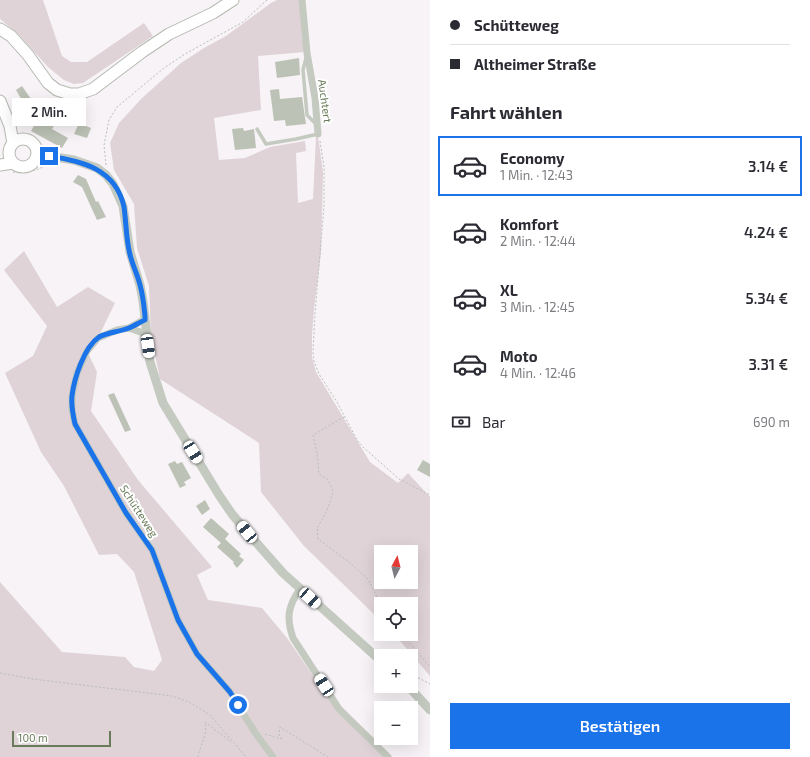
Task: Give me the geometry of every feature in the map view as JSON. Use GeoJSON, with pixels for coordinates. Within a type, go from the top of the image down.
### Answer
{"type":"FeatureCollection","features":[{"type":"Feature","properties":{"kind":"main road"},"geometry":{"type":"LineString","coordinates":[[1,31],[11,36],[48,83],[57,90],[70,94],[78,94],[93,89],[142,52],[169,34],[213,13],[233,0]]}},
{"type":"Feature","properties":{"kind":"main road"},"geometry":{"type":"LineString","coordinates":[[0,101],[18,141]]}},
{"type":"Feature","properties":{"kind":"main road"},"geometry":{"type":"LineString","coordinates":[[18,141],[31,142],[36,154],[33,162],[25,166],[6,162],[10,146],[18,141]]}},
{"type":"Feature","properties":{"kind":"street","name":"Auchtert"},"geometry":{"type":"LineString","coordinates":[[302,0],[307,53],[315,98],[318,130]]}},
{"type":"Feature","properties":{"kind":"street"},"geometry":{"type":"LineString","coordinates":[[36,154],[65,158],[97,168],[106,175],[113,184],[123,206],[130,252],[140,285],[150,362],[163,403],[232,514],[283,573],[374,655]]}},
{"type":"Feature","properties":{"kind":"street","name":"Schütteweg"},"geometry":{"type":"LineString","coordinates":[[145,320],[129,328],[117,330],[98,338],[87,351],[77,373],[72,396],[72,410],[75,424],[126,513],[152,550],[178,620],[197,654],[230,692],[254,731],[273,757]]}},
{"type":"Feature","properties":{"kind":"street"},"geometry":{"type":"LineString","coordinates":[[129,328],[146,334]]}},
{"type":"Feature","properties":{"kind":"street"},"geometry":{"type":"LineString","coordinates":[[300,589],[293,599],[289,613],[289,625],[293,638],[339,709],[388,757]]}},
{"type":"Feature","properties":{"kind":"street"},"geometry":{"type":"LineString","coordinates":[[414,693],[430,710]]}},
{"type":"Feature","properties":{"kind":"lane","name":"Auchtert"},"geometry":{"type":"LineString","coordinates":[[257,129],[266,144],[296,140],[318,130]]}},
{"type":"Feature","properties":{"kind":"path"},"geometry":{"type":"LineString","coordinates":[[106,175],[104,145],[109,120],[117,107],[164,68],[185,54],[243,22],[267,0]]}},
{"type":"Feature","properties":{"kind":"path"},"geometry":{"type":"LineString","coordinates":[[318,130],[324,167],[324,200],[313,352],[314,361],[319,374],[337,402],[357,440],[368,452],[400,480],[430,495]]}},
{"type":"Feature","properties":{"kind":"path"},"geometry":{"type":"LineString","coordinates":[[6,162],[23,172],[36,170],[45,166]]}},
{"type":"Feature","properties":{"kind":"path"},"geometry":{"type":"LineString","coordinates":[[344,417],[313,435],[318,453],[319,474],[328,480],[333,491],[330,505],[317,528],[318,539],[350,563],[368,579],[377,597]]}},
{"type":"Feature","properties":{"kind":"path"},"geometry":{"type":"LineString","coordinates":[[408,641],[430,667]]}},
{"type":"Feature","properties":{"kind":"path"},"geometry":{"type":"LineString","coordinates":[[0,672],[40,680],[172,696],[189,702],[210,715],[233,744],[246,757]]}},
{"type":"Feature","properties":{"kind":"path"},"geometry":{"type":"LineString","coordinates":[[418,678],[430,684]]}},
{"type":"Feature","properties":{"kind":"path"},"geometry":{"type":"LineString","coordinates":[[198,757],[199,750],[207,730],[205,722],[233,744]]}},
{"type":"Feature","properties":{"kind":"path"},"geometry":{"type":"LineString","coordinates":[[254,731],[282,739],[279,735],[280,726],[328,757]]}},
{"type":"Feature","properties":{"kind":"shaded area"},"geometry":{"type":"Polygon","coordinates":[[[0,0],[43,0],[62,56],[71,62],[87,62],[144,23],[153,36],[83,83],[74,84],[64,80],[48,67],[18,34],[0,19],[0,0]]]}},
{"type":"Feature","properties":{"kind":"shaded area"},"geometry":{"type":"Polygon","coordinates":[[[277,0],[301,0],[305,52],[258,56],[261,110],[214,118],[219,160],[245,158],[270,147],[305,141],[306,151],[296,153],[298,203],[313,199],[316,137],[318,136],[323,172],[321,253],[314,309],[312,357],[316,372],[370,462],[398,483],[408,473],[430,497],[430,676],[418,662],[418,649],[407,649],[400,641],[418,641],[418,597],[374,597],[374,614],[304,546],[261,492],[259,443],[160,379],[151,335],[149,286],[137,248],[134,204],[114,170],[110,143],[119,123],[141,99],[181,63],[226,36],[277,0]]]}},
{"type":"Feature","properties":{"kind":"shaded area"},"geometry":{"type":"Polygon","coordinates":[[[24,251],[57,307],[88,287],[115,303],[98,338],[87,351],[97,372],[91,411],[138,480],[212,567],[197,575],[208,600],[262,608],[287,638],[338,712],[383,757],[0,757],[0,582],[62,652],[125,657],[134,667],[154,671],[162,660],[134,572],[117,554],[99,555],[64,486],[41,452],[5,373],[33,356],[47,326],[4,270],[24,251]]]}},
{"type":"Feature","properties":{"kind":"building"},"geometry":{"type":"Polygon","coordinates":[[[299,58],[300,75],[277,78],[275,62],[299,58]]]}},
{"type":"Feature","properties":{"kind":"building"},"geometry":{"type":"Polygon","coordinates":[[[22,86],[33,102],[26,107],[16,90],[22,86]]]}},
{"type":"Feature","properties":{"kind":"building"},"geometry":{"type":"Polygon","coordinates":[[[279,89],[280,99],[302,97],[306,124],[286,126],[285,120],[274,121],[270,90],[279,89]]]}},
{"type":"Feature","properties":{"kind":"building"},"geometry":{"type":"Polygon","coordinates":[[[40,115],[55,124],[52,129],[68,138],[62,148],[31,131],[40,115]]]}},
{"type":"Feature","properties":{"kind":"building"},"geometry":{"type":"Polygon","coordinates":[[[79,123],[91,128],[87,138],[74,134],[79,123]]]}},
{"type":"Feature","properties":{"kind":"building"},"geometry":{"type":"Polygon","coordinates":[[[243,128],[244,131],[254,129],[256,148],[235,150],[232,129],[243,128]]]}},
{"type":"Feature","properties":{"kind":"building"},"geometry":{"type":"Polygon","coordinates":[[[78,175],[86,179],[96,202],[98,201],[106,217],[97,220],[82,187],[73,182],[78,175]]]}},
{"type":"Feature","properties":{"kind":"building"},"geometry":{"type":"Polygon","coordinates":[[[114,393],[131,430],[125,432],[108,395],[114,393]]]}},
{"type":"Feature","properties":{"kind":"building"},"geometry":{"type":"Polygon","coordinates":[[[423,460],[430,464],[430,477],[417,470],[423,460]]]}},
{"type":"Feature","properties":{"kind":"building"},"geometry":{"type":"Polygon","coordinates":[[[175,461],[177,464],[182,462],[191,478],[184,482],[186,485],[180,488],[168,464],[175,461]]]}},
{"type":"Feature","properties":{"kind":"building"},"geometry":{"type":"Polygon","coordinates":[[[205,500],[210,509],[202,515],[196,506],[205,500]]]}},
{"type":"Feature","properties":{"kind":"building"},"geometry":{"type":"Polygon","coordinates":[[[211,518],[229,534],[225,539],[241,554],[239,556],[244,560],[237,568],[233,563],[234,562],[217,547],[221,543],[203,527],[211,518]]]}},
{"type":"Feature","properties":{"kind":"route"},"geometry":{"type":"LineString","coordinates":[[49,156],[74,160],[97,168],[106,175],[113,184],[123,206],[130,252],[140,285],[145,316],[145,320],[129,328],[117,330],[98,338],[87,351],[77,373],[72,396],[72,410],[75,424],[126,513],[152,550],[178,620],[197,654],[230,692],[238,705]]}}]}
